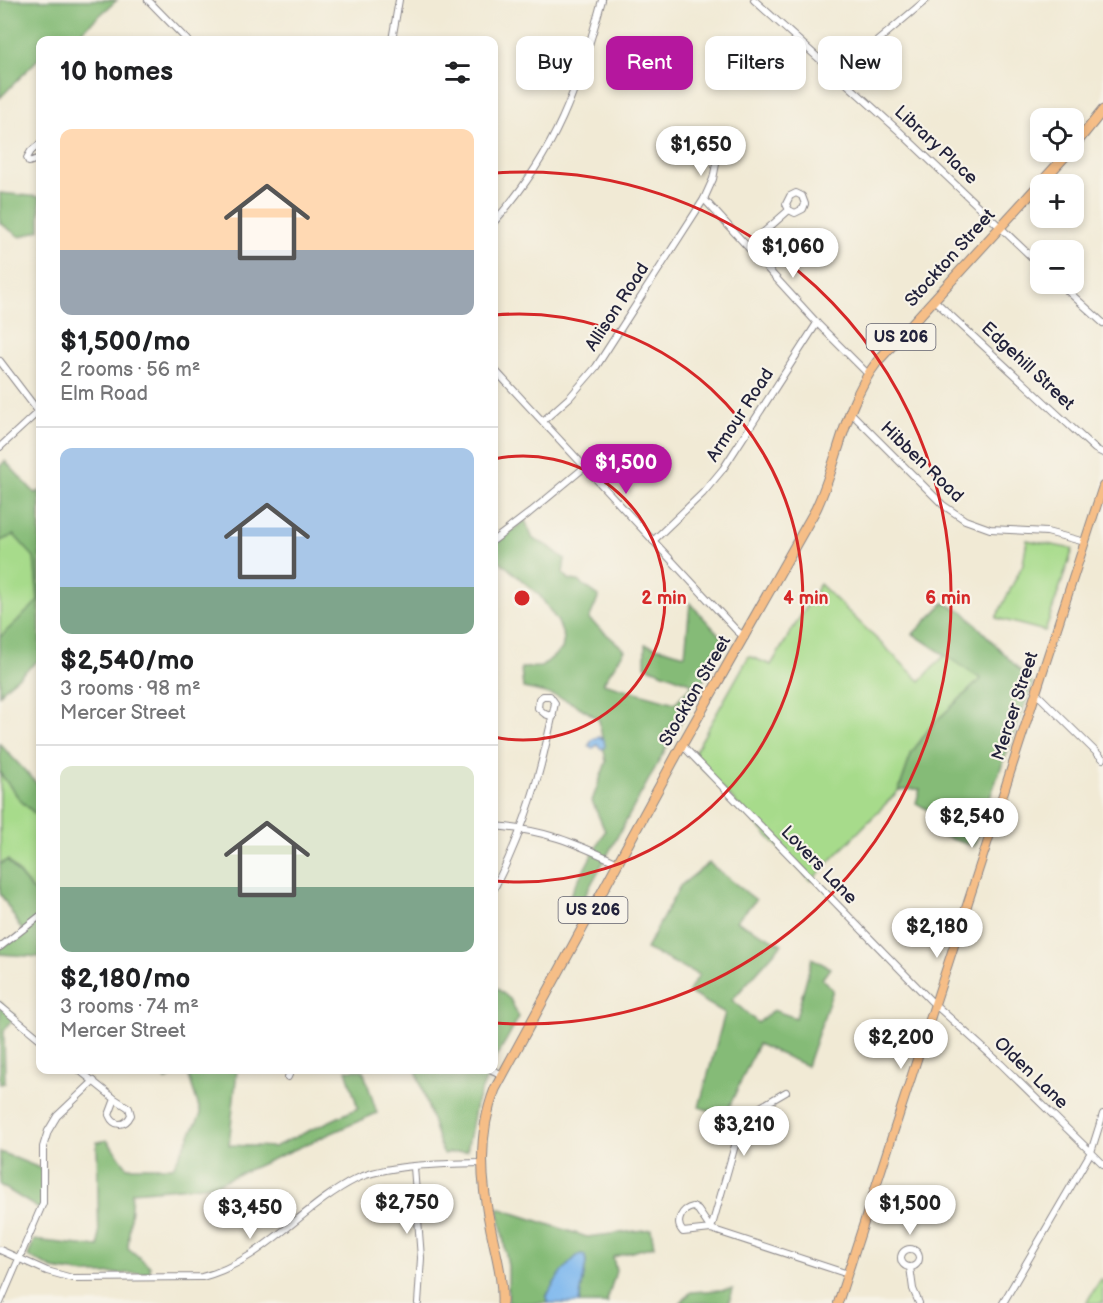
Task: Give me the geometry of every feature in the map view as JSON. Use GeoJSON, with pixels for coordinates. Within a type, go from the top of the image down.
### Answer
{"type":"FeatureCollection","features":[{"type":"Feature","properties":{"kind":"highway"},"geometry":{"type":"LineString","coordinates":[[1084,134],[1103,110]]}},
{"type":"Feature","properties":{"kind":"highway","name":"Stockton Street"},"geometry":{"type":"LineString","coordinates":[[502,1303],[500,1274],[485,1199],[482,1163],[486,1116],[495,1089],[682,745],[824,494],[850,412],[868,374],[1060,162]]}},
{"type":"Feature","properties":{"kind":"main road","name":"Mercer Street"},"geometry":{"type":"LineString","coordinates":[[838,1303],[1103,486]]}},
{"type":"Feature","properties":{"kind":"street"},"geometry":{"type":"LineString","coordinates":[[148,0],[183,36]]}},
{"type":"Feature","properties":{"kind":"street"},"geometry":{"type":"LineString","coordinates":[[393,36],[399,0]]}},
{"type":"Feature","properties":{"kind":"street"},"geometry":{"type":"LineString","coordinates":[[498,217],[530,177],[562,120],[580,76],[602,0]]}},
{"type":"Feature","properties":{"kind":"street","name":"Library Place"},"geometry":{"type":"LineString","coordinates":[[754,0],[818,58]]}},
{"type":"Feature","properties":{"kind":"street"},"geometry":{"type":"LineString","coordinates":[[883,36],[926,0]]}},
{"type":"Feature","properties":{"kind":"street","name":"Library Place"},"geometry":{"type":"LineString","coordinates":[[853,90],[1030,256]]}},
{"type":"Feature","properties":{"kind":"street"},"geometry":{"type":"LineString","coordinates":[[719,132],[726,135],[729,142],[727,149],[717,159],[708,150],[706,142],[710,135],[719,132]]}},
{"type":"Feature","properties":{"kind":"street"},"geometry":{"type":"LineString","coordinates":[[36,147],[27,158],[29,162],[36,159]]}},
{"type":"Feature","properties":{"kind":"street","name":"Allison Road"},"geometry":{"type":"LineString","coordinates":[[543,421],[570,397],[596,367],[704,199],[713,179],[717,159]]}},
{"type":"Feature","properties":{"kind":"street"},"geometry":{"type":"LineString","coordinates":[[704,199],[817,323],[868,374]]}},
{"type":"Feature","properties":{"kind":"street"},"geometry":{"type":"LineString","coordinates":[[748,246],[789,210]]}},
{"type":"Feature","properties":{"kind":"street"},"geometry":{"type":"LineString","coordinates":[[1071,294],[1103,323]]}},
{"type":"Feature","properties":{"kind":"street","name":"Edgehill Street"},"geometry":{"type":"LineString","coordinates":[[934,300],[1095,449],[1103,453]]}},
{"type":"Feature","properties":{"kind":"street","name":"Armour Road"},"geometry":{"type":"LineString","coordinates":[[653,541],[714,481],[817,323]]}},
{"type":"Feature","properties":{"kind":"street"},"geometry":{"type":"LineString","coordinates":[[0,361],[36,406]]}},
{"type":"Feature","properties":{"kind":"street"},"geometry":{"type":"LineString","coordinates":[[498,373],[745,637]]}},
{"type":"Feature","properties":{"kind":"street","name":"Hibben Road"},"geometry":{"type":"LineString","coordinates":[[850,412],[943,505],[965,520],[990,529],[1047,532],[1085,542]]}},
{"type":"Feature","properties":{"kind":"street"},"geometry":{"type":"LineString","coordinates":[[0,447],[36,413]]}},
{"type":"Feature","properties":{"kind":"street"},"geometry":{"type":"LineString","coordinates":[[498,537],[585,467]]}},
{"type":"Feature","properties":{"kind":"street"},"geometry":{"type":"LineString","coordinates":[[1037,694],[1103,759]]}},
{"type":"Feature","properties":{"kind":"street"},"geometry":{"type":"LineString","coordinates":[[498,881],[522,828],[538,782],[553,717]]}},
{"type":"Feature","properties":{"kind":"street","name":"Lovers Lane"},"geometry":{"type":"LineString","coordinates":[[682,745],[936,1005]]}},
{"type":"Feature","properties":{"kind":"street"},"geometry":{"type":"LineString","coordinates":[[498,826],[522,828],[563,839],[618,863]]}},
{"type":"Feature","properties":{"kind":"street"},"geometry":{"type":"LineString","coordinates":[[0,947],[36,919]]}},
{"type":"Feature","properties":{"kind":"street","name":"Olden Lane"},"geometry":{"type":"LineString","coordinates":[[936,1005],[1001,1064],[1103,1164]]}},
{"type":"Feature","properties":{"kind":"street"},"geometry":{"type":"LineString","coordinates":[[0,1006],[36,1036]]}},
{"type":"Feature","properties":{"kind":"street"},"geometry":{"type":"LineString","coordinates":[[498,1073],[503,1075]]}},
{"type":"Feature","properties":{"kind":"street"},"geometry":{"type":"LineString","coordinates":[[84,1074],[115,1099]]}},
{"type":"Feature","properties":{"kind":"street"},"geometry":{"type":"LineString","coordinates":[[0,1303],[43,1203],[43,1147],[48,1131],[57,1116],[94,1081]]}},
{"type":"Feature","properties":{"kind":"street"},"geometry":{"type":"LineString","coordinates":[[711,1229],[742,1121],[745,1116],[786,1092]]}},
{"type":"Feature","properties":{"kind":"street"},"geometry":{"type":"LineString","coordinates":[[1003,1303],[1091,1152],[1103,1114]]}},
{"type":"Feature","properties":{"kind":"street"},"geometry":{"type":"LineString","coordinates":[[0,1250],[60,1275],[79,1279],[202,1277],[216,1274],[238,1263],[355,1180],[377,1172],[414,1167],[482,1163]]}},
{"type":"Feature","properties":{"kind":"street"},"geometry":{"type":"LineString","coordinates":[[414,1167],[421,1258],[418,1303]]}},
{"type":"Feature","properties":{"kind":"street"},"geometry":{"type":"LineString","coordinates":[[711,1229],[698,1210],[693,1208],[685,1210],[679,1218],[679,1228],[683,1232],[711,1229],[848,1274]]}},
{"type":"Feature","properties":{"kind":"street"},"geometry":{"type":"LineString","coordinates":[[910,1267],[913,1289],[919,1303]]}},
{"type":"Feature","properties":{"kind":"green space"},"geometry":{"type":"Polygon","coordinates":[[[0,0],[117,0],[76,36],[36,36],[36,61],[0,98],[0,0]]]}},
{"type":"Feature","properties":{"kind":"green space"},"geometry":{"type":"Polygon","coordinates":[[[0,193],[36,197],[36,231],[20,237],[0,223],[0,193]]]}},
{"type":"Feature","properties":{"kind":"green space"},"geometry":{"type":"Polygon","coordinates":[[[5,461],[36,493],[36,579],[34,557],[14,535],[0,541],[0,466],[5,461]]]}},
{"type":"Feature","properties":{"kind":"green space"},"geometry":{"type":"Polygon","coordinates":[[[0,504],[36,543],[36,620],[0,661],[0,504]]]}},
{"type":"Feature","properties":{"kind":"green space"},"geometry":{"type":"Polygon","coordinates":[[[525,520],[533,539],[548,546],[565,559],[563,573],[570,580],[578,581],[599,596],[589,619],[625,650],[603,683],[675,703],[693,684],[645,666],[645,644],[685,655],[690,603],[725,641],[571,921],[559,915],[605,831],[592,801],[606,762],[599,720],[563,699],[523,688],[521,668],[541,667],[562,649],[564,638],[558,622],[540,596],[498,559],[498,543],[525,520]]]}},
{"type":"Feature","properties":{"kind":"green space"},"geometry":{"type":"Polygon","coordinates":[[[1027,540],[1073,549],[1045,631],[996,618],[1023,564],[1027,540]]]}},
{"type":"Feature","properties":{"kind":"green space"},"geometry":{"type":"Polygon","coordinates":[[[820,584],[920,681],[945,655],[982,678],[932,725],[912,752],[899,790],[811,881],[692,757],[749,656],[771,665],[820,584]]]}},
{"type":"Feature","properties":{"kind":"green space"},"geometry":{"type":"Polygon","coordinates":[[[36,603],[36,662],[5,688],[0,695],[0,637],[36,603]]]}},
{"type":"Feature","properties":{"kind":"green space"},"geometry":{"type":"Polygon","coordinates":[[[944,603],[964,612],[1033,684],[974,846],[935,834],[940,817],[916,803],[920,789],[899,790],[912,752],[932,725],[981,679],[913,634],[944,603]]]}},
{"type":"Feature","properties":{"kind":"green space"},"geometry":{"type":"Polygon","coordinates":[[[0,744],[36,783],[36,814],[21,801],[0,773],[0,744]]]}},
{"type":"Feature","properties":{"kind":"green space"},"geometry":{"type":"Polygon","coordinates":[[[0,773],[21,801],[36,814],[36,894],[8,860],[0,864],[0,773]]]}},
{"type":"Feature","properties":{"kind":"green space"},"geometry":{"type":"Polygon","coordinates":[[[7,860],[36,894],[36,957],[0,954],[0,949],[23,932],[0,893],[0,864],[7,860]]]}},
{"type":"Feature","properties":{"kind":"green space"},"geometry":{"type":"Polygon","coordinates":[[[709,863],[756,900],[736,921],[782,944],[732,1000],[758,1023],[773,1010],[796,1018],[812,958],[830,968],[822,979],[833,990],[807,1066],[758,1044],[725,1116],[699,1107],[725,1013],[688,992],[699,975],[646,949],[680,886],[709,863]]]}},
{"type":"Feature","properties":{"kind":"green space"},"geometry":{"type":"Polygon","coordinates":[[[498,989],[510,999],[519,1017],[498,1055],[498,989]]]}},
{"type":"Feature","properties":{"kind":"green space"},"geometry":{"type":"Polygon","coordinates":[[[0,1002],[15,1016],[4,1031],[5,1083],[0,1084],[0,1002]]]}},
{"type":"Feature","properties":{"kind":"green space"},"geometry":{"type":"Polygon","coordinates":[[[161,1074],[178,1074],[166,1080],[161,1074]]]}},
{"type":"Feature","properties":{"kind":"green space"},"geometry":{"type":"Polygon","coordinates":[[[188,1074],[237,1074],[229,1145],[274,1147],[358,1108],[347,1074],[364,1074],[377,1113],[214,1185],[132,1192],[128,1248],[150,1266],[150,1273],[86,1274],[53,1269],[28,1256],[34,1240],[99,1247],[97,1142],[107,1140],[127,1167],[173,1167],[201,1114],[188,1074]]]}},
{"type":"Feature","properties":{"kind":"green space"},"geometry":{"type":"Polygon","coordinates":[[[417,1074],[488,1074],[476,1104],[467,1151],[443,1154],[417,1074]]]}},
{"type":"Feature","properties":{"kind":"green space"},"geometry":{"type":"Polygon","coordinates":[[[0,1152],[45,1170],[42,1211],[0,1185],[0,1152]]]}},
{"type":"Feature","properties":{"kind":"green space"},"geometry":{"type":"Polygon","coordinates":[[[498,1208],[587,1237],[651,1229],[654,1246],[613,1257],[616,1271],[608,1303],[579,1303],[586,1263],[585,1255],[581,1254],[566,1269],[547,1295],[548,1303],[508,1303],[508,1266],[498,1208]]]}},
{"type":"Feature","properties":{"kind":"green space"},"geometry":{"type":"Polygon","coordinates":[[[1101,1279],[1103,1280],[1103,1303],[1086,1303],[1101,1279]]]}},
{"type":"Feature","properties":{"kind":"green space"},"geometry":{"type":"Polygon","coordinates":[[[733,1289],[729,1303],[680,1303],[691,1292],[733,1289]]]}},
{"type":"Feature","properties":{"kind":"water"},"geometry":{"type":"Polygon","coordinates":[[[598,737],[604,739],[605,747],[602,749],[597,745],[592,749],[589,745],[593,739],[598,737]]]}},
{"type":"Feature","properties":{"kind":"water"},"geometry":{"type":"Polygon","coordinates":[[[581,1254],[585,1255],[586,1263],[579,1303],[548,1303],[546,1298],[555,1281],[581,1254]]]}}]}
